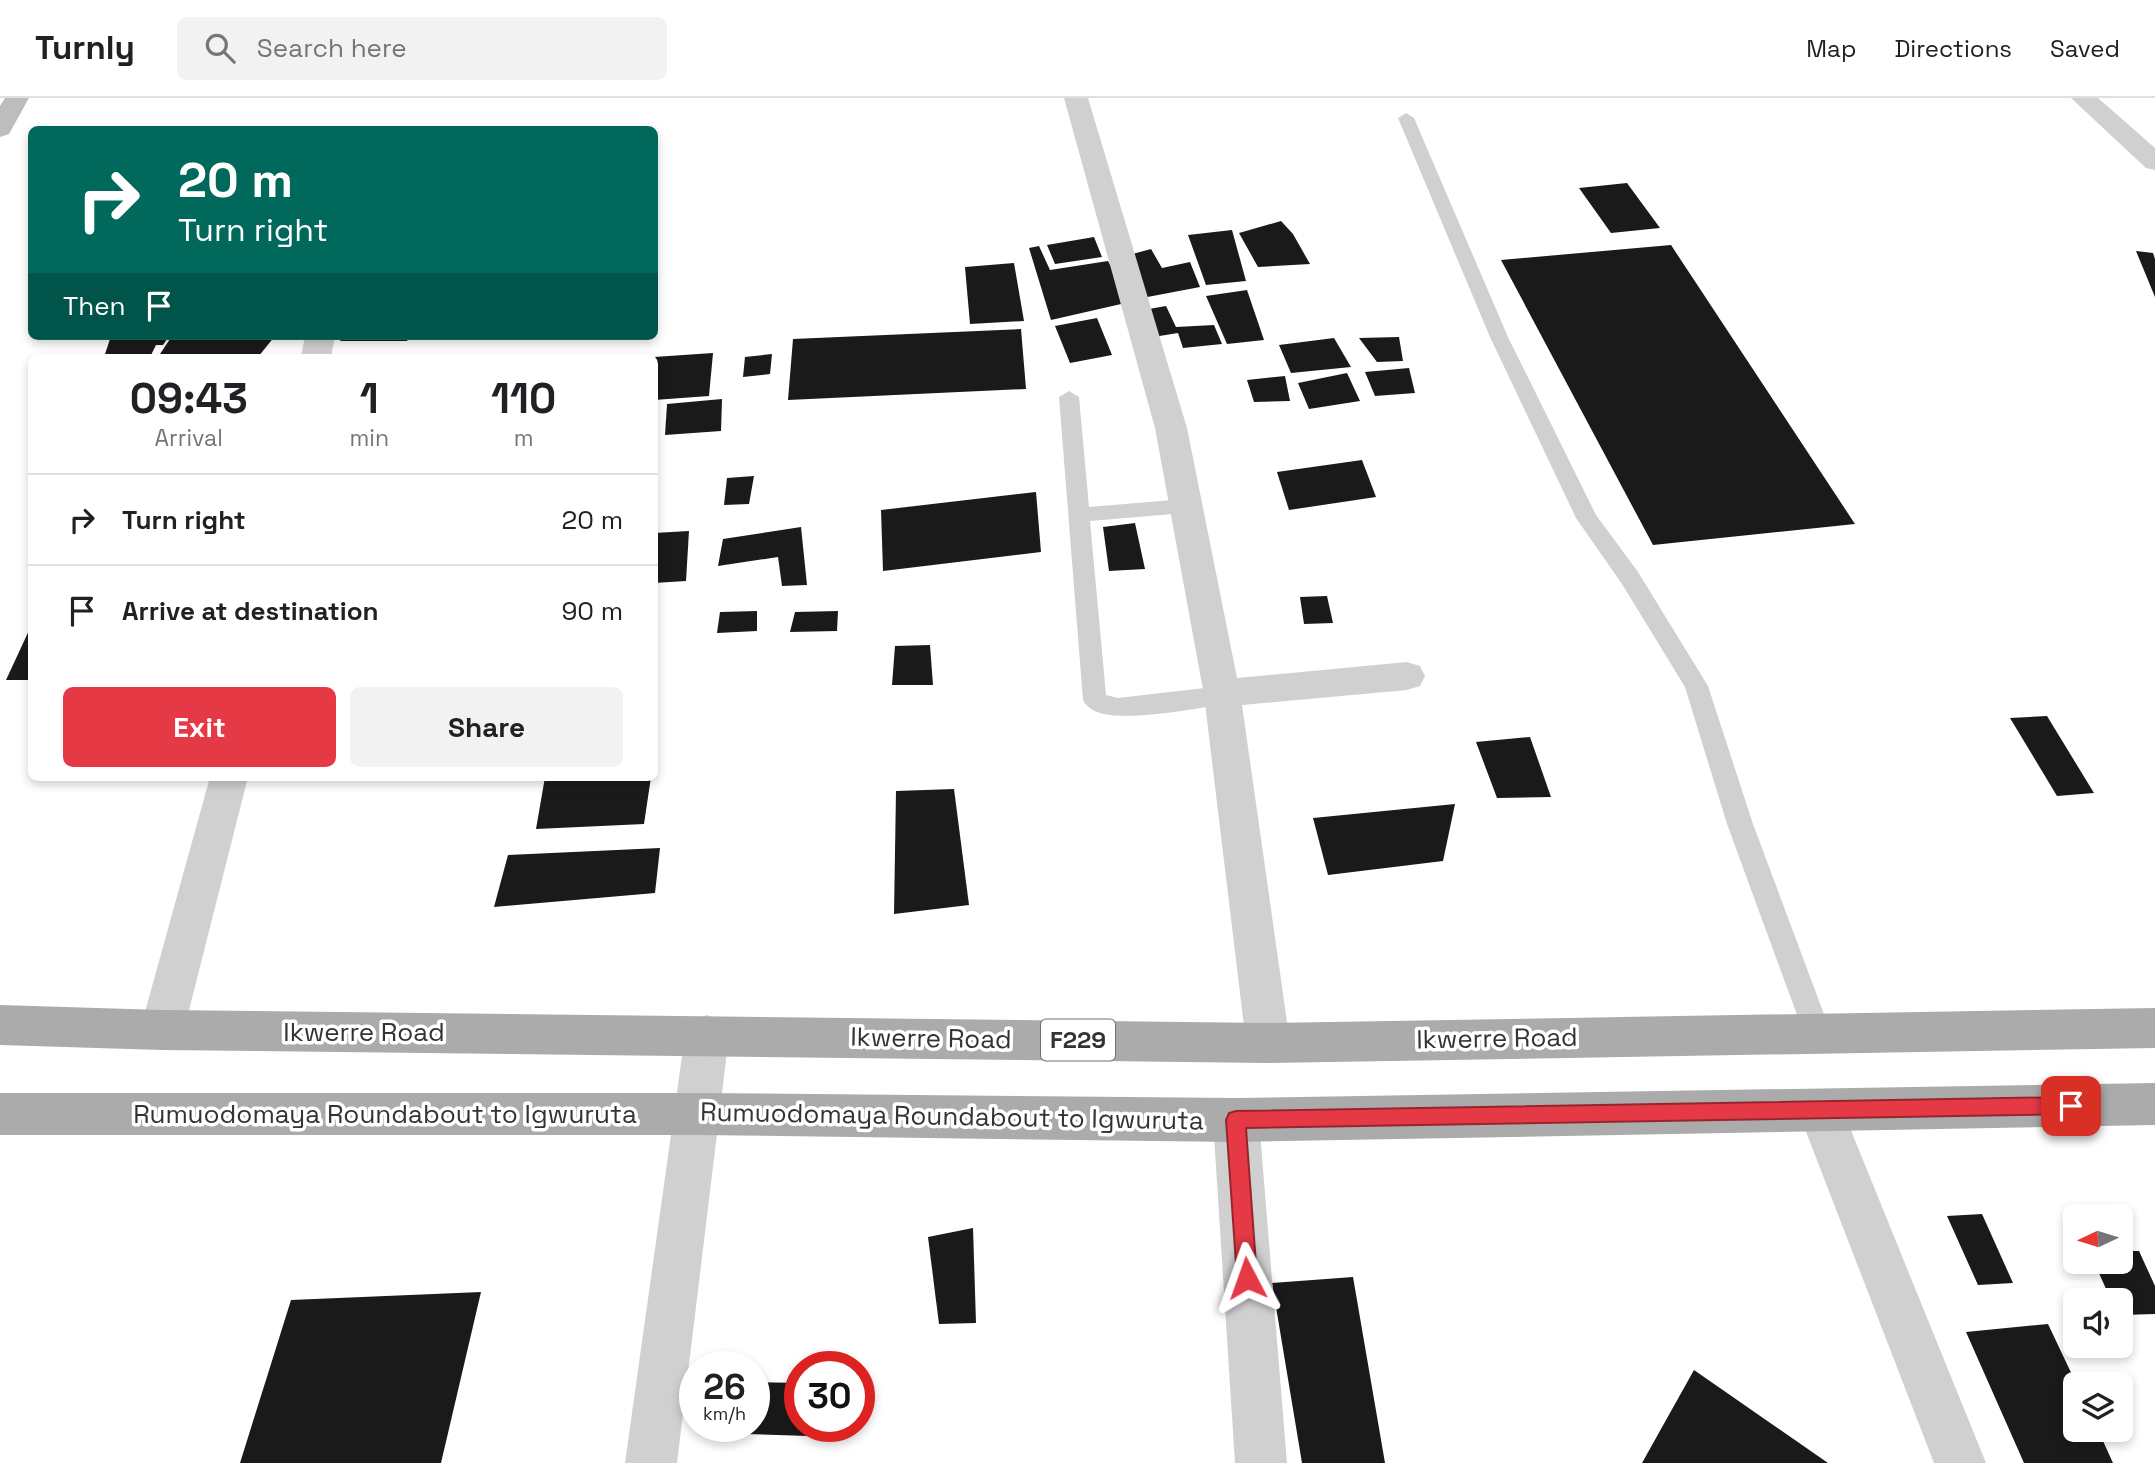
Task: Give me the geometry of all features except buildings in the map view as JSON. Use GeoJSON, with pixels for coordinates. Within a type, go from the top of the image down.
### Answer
{"type":"FeatureCollection","features":[{"type":"Feature","properties":{"kind":"main road"},"geometry":{"type":"LineString","coordinates":[[0,129],[17,98]]}},
{"type":"Feature","properties":{"kind":"main road","name":"Ikwerre Road"},"geometry":{"type":"LineString","coordinates":[[0,1025],[162,1030],[1268,1043],[2155,1028]]}},
{"type":"Feature","properties":{"kind":"main road","name":"Rumuodomaya Roundabout to Igwuruta"},"geometry":{"type":"LineString","coordinates":[[0,1114],[699,1114],[1236,1120],[2155,1104]]}},
{"type":"Feature","properties":{"kind":"street"},"geometry":{"type":"LineString","coordinates":[[1076,98],[1171,428],[1222,695],[1268,1043]]}},
{"type":"Feature","properties":{"kind":"street"},"geometry":{"type":"LineString","coordinates":[[2083,98],[2155,162]]}},
{"type":"Feature","properties":{"kind":"street"},"geometry":{"type":"LineString","coordinates":[[1222,695],[1250,689],[1407,676]]}},
{"type":"Feature","properties":{"kind":"street"},"geometry":{"type":"LineString","coordinates":[[162,1030],[228,781]]}},
{"type":"Feature","properties":{"kind":"street"},"geometry":{"type":"LineString","coordinates":[[651,1463],[708,1035]]}},
{"type":"Feature","properties":{"kind":"street"},"geometry":{"type":"LineString","coordinates":[[1821,1111],[1960,1463]]}},
{"type":"Feature","properties":{"kind":"street"},"geometry":{"type":"LineString","coordinates":[[1236,1120],[1261,1463]]}},
{"type":"Feature","properties":{"kind":"lane"},"geometry":{"type":"LineString","coordinates":[[1406,118],[1499,337],[1587,518],[1630,578],[1696,686],[1740,824],[1817,1033]]}},
{"type":"Feature","properties":{"kind":"lane"},"geometry":{"type":"LineString","coordinates":[[1069,397],[1095,700],[1107,706],[1118,707],[1222,695]]}},
{"type":"Feature","properties":{"kind":"lane"},"geometry":{"type":"LineString","coordinates":[[1080,515],[1185,506]]}},
{"type":"Feature","properties":{"kind":"route"},"geometry":{"type":"LineString","coordinates":[[1247,1278],[1236,1120],[2071,1106]]}}]}
